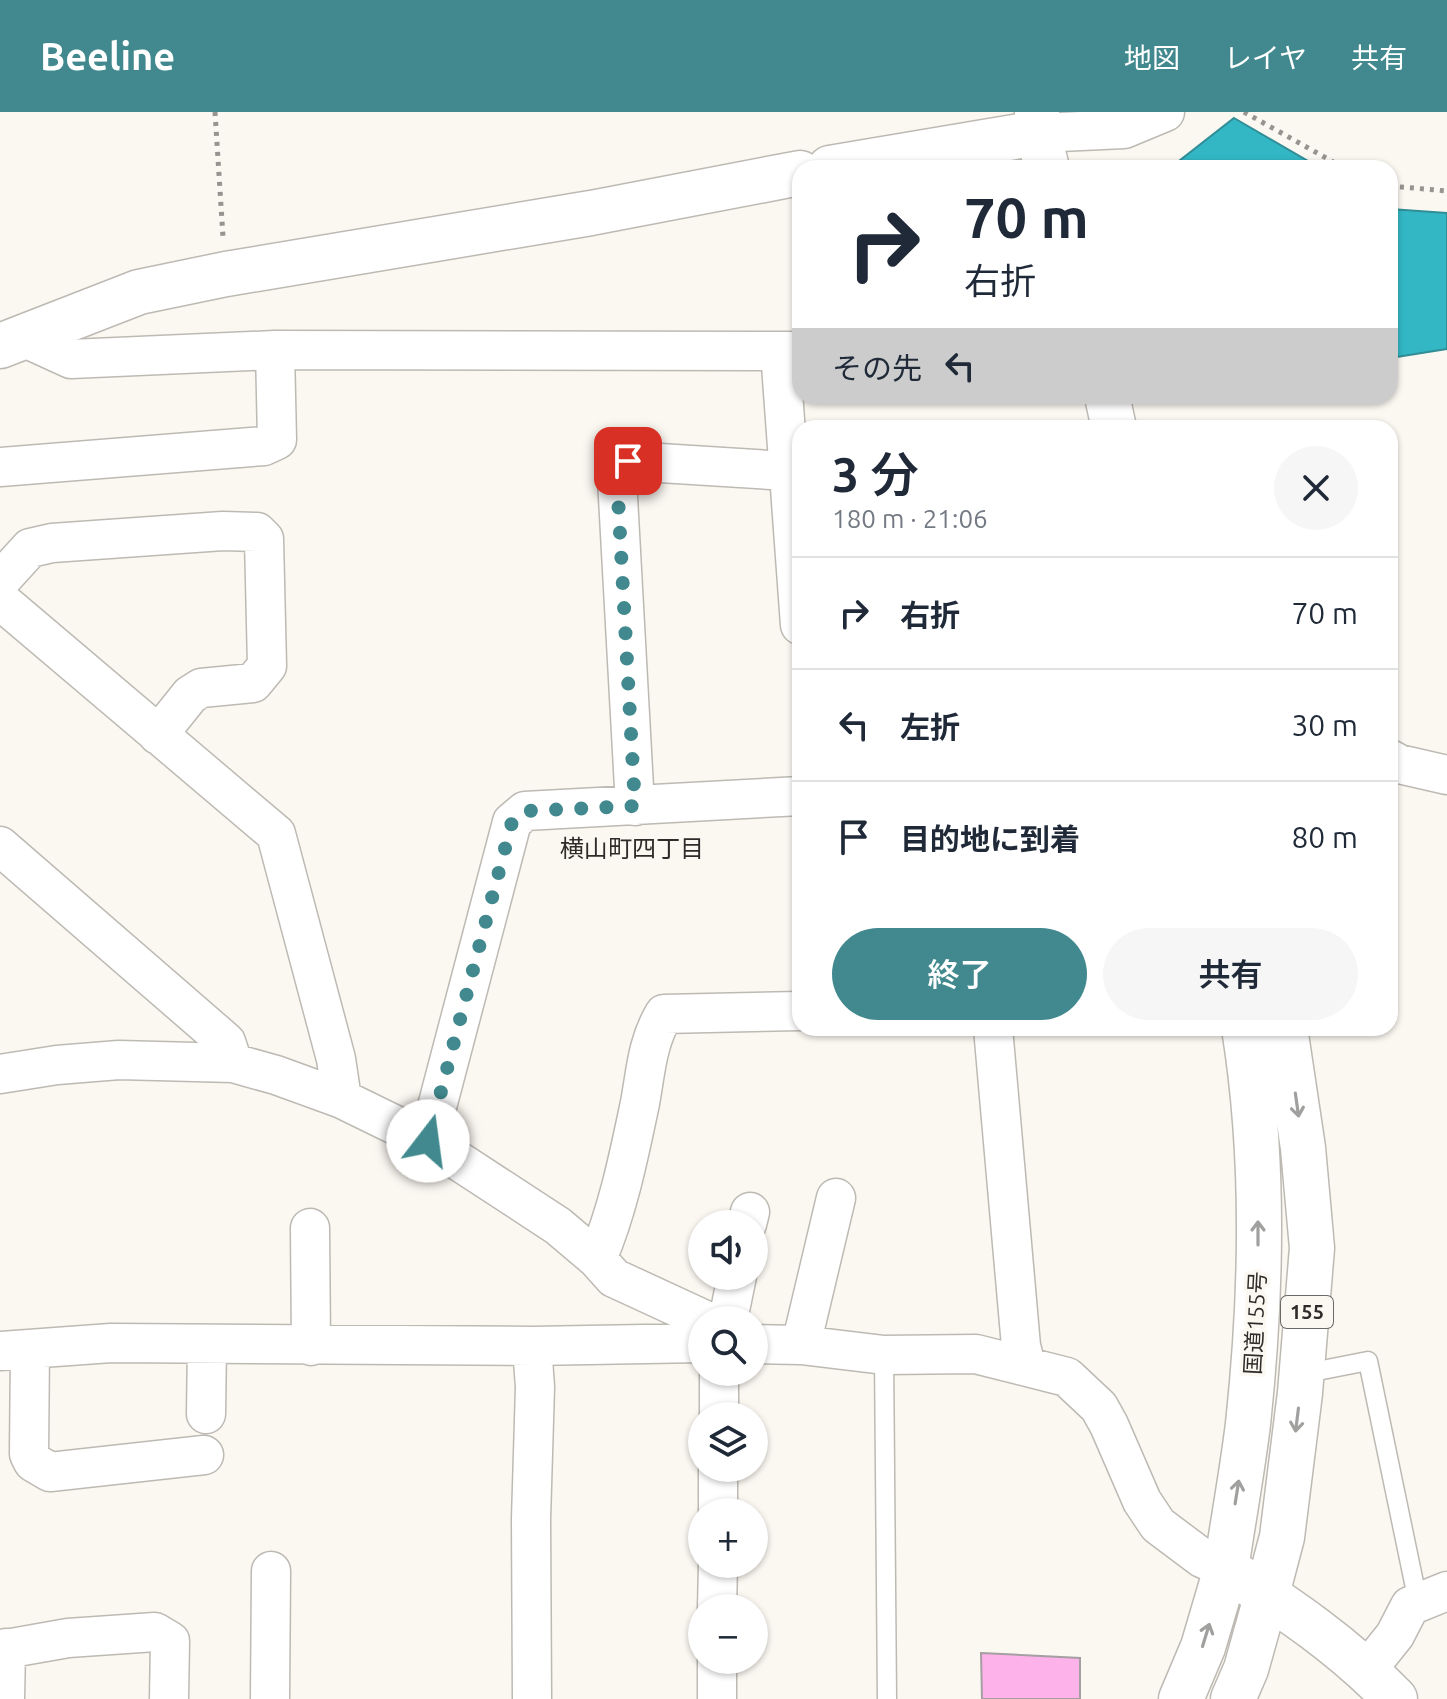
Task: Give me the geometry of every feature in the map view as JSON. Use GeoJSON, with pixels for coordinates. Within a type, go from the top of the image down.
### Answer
{"type":"FeatureCollection","features":[{"type":"Feature","properties":{"kind":"main road"},"geometry":{"type":"LineString","coordinates":[[886,160],[1040,138]]}},
{"type":"Feature","properties":{"kind":"main road"},"geometry":{"type":"LineString","coordinates":[[13,342],[139,292],[792,175]]}},
{"type":"Feature","properties":{"kind":"main road","name":"国道155号"},"geometry":{"type":"LineString","coordinates":[[1181,1699],[1203,1647],[1226,1569],[1247,1427],[1258,1310],[1259,1205],[1251,1070],[1245,1036]]}},
{"type":"Feature","properties":{"kind":"main road","name":"155"},"geometry":{"type":"LineString","coordinates":[[1267,1594],[1282,1537],[1302,1374],[1312,1248],[1303,1148],[1286,1036]]}},
{"type":"Feature","properties":{"kind":"main road"},"geometry":{"type":"LineString","coordinates":[[1226,1569],[1267,1594],[1381,1684]]}},
{"type":"Feature","properties":{"kind":"main road"},"geometry":{"type":"LineString","coordinates":[[1233,1699],[1246,1669],[1267,1594]]}},
{"type":"Feature","properties":{"kind":"street"},"geometry":{"type":"LineString","coordinates":[[1040,138],[1124,129],[1165,112]]}},
{"type":"Feature","properties":{"kind":"street"},"geometry":{"type":"LineString","coordinates":[[13,342],[71,359],[275,350],[790,351],[787,471],[792,530]]}},
{"type":"Feature","properties":{"kind":"street"},"geometry":{"type":"LineString","coordinates":[[0,467],[264,446],[277,440],[275,350]]}},
{"type":"Feature","properties":{"kind":"street"},"geometry":{"type":"LineString","coordinates":[[635,806],[617,479],[628,461],[787,471]]}},
{"type":"Feature","properties":{"kind":"street"},"geometry":{"type":"LineString","coordinates":[[0,581],[30,548],[52,543],[223,531],[257,532],[264,539],[267,666],[253,683],[201,688],[190,695],[158,735]]}},
{"type":"Feature","properties":{"kind":"street"},"geometry":{"type":"LineString","coordinates":[[0,600],[276,834],[336,1059],[342,1099]]}},
{"type":"Feature","properties":{"kind":"street"},"geometry":{"type":"LineString","coordinates":[[1398,763],[1447,775]]}},
{"type":"Feature","properties":{"kind":"street"},"geometry":{"type":"LineString","coordinates":[[428,1141],[512,822],[525,811],[792,796]]}},
{"type":"Feature","properties":{"kind":"street"},"geometry":{"type":"LineString","coordinates":[[0,846],[226,1042],[233,1063]]}},
{"type":"Feature","properties":{"kind":"street"},"geometry":{"type":"LineString","coordinates":[[597,1259],[608,1233],[639,1105],[652,1035],[664,1014],[792,1011]]}},
{"type":"Feature","properties":{"kind":"street"},"geometry":{"type":"LineString","coordinates":[[994,1036],[1021,1346],[1026,1365]]}},
{"type":"Feature","properties":{"kind":"street"},"geometry":{"type":"LineString","coordinates":[[0,1074],[119,1060],[233,1063],[276,1075],[342,1099],[428,1141],[558,1226],[614,1278],[688,1312]]}},
{"type":"Feature","properties":{"kind":"street"},"geometry":{"type":"LineString","coordinates":[[801,1345],[836,1198]]}},
{"type":"Feature","properties":{"kind":"street"},"geometry":{"type":"LineString","coordinates":[[310,1228],[311,1346]]}},
{"type":"Feature","properties":{"kind":"street"},"geometry":{"type":"LineString","coordinates":[[204,1455],[50,1472],[33,1462],[29,1454],[15,1350],[111,1343],[311,1346],[688,1343]]}},
{"type":"Feature","properties":{"kind":"street"},"geometry":{"type":"LineString","coordinates":[[768,1344],[884,1355],[976,1354],[1067,1377],[1099,1407],[1142,1501],[1158,1525],[1202,1558],[1226,1569]]}},
{"type":"Feature","properties":{"kind":"street"},"geometry":{"type":"LineString","coordinates":[[206,1414],[207,1345]]}},
{"type":"Feature","properties":{"kind":"street"},"geometry":{"type":"LineString","coordinates":[[532,1346],[535,1387],[531,1519],[532,1699]]}},
{"type":"Feature","properties":{"kind":"street"},"geometry":{"type":"LineString","coordinates":[[270,1699],[271,1571]]}},
{"type":"Feature","properties":{"kind":"street"},"geometry":{"type":"LineString","coordinates":[[1381,1684],[1395,1635],[1410,1606],[1433,1596]]}},
{"type":"Feature","properties":{"kind":"street"},"geometry":{"type":"LineString","coordinates":[[5,1699],[3,1649],[68,1638],[155,1632],[170,1641],[169,1699]]}},
{"type":"Feature","properties":{"kind":"street"},"geometry":{"type":"LineString","coordinates":[[717,1674],[717,1699]]}},
{"type":"Feature","properties":{"kind":"lane"},"geometry":{"type":"LineString","coordinates":[[884,1355],[887,1699]]}},
{"type":"Feature","properties":{"kind":"lane"},"geometry":{"type":"LineString","coordinates":[[1302,1374],[1368,1361],[1433,1596]]}},
{"type":"Feature","properties":{"kind":"path"},"geometry":{"type":"LineString","coordinates":[[215,112],[226,274]]}},
{"type":"Feature","properties":{"kind":"path"},"geometry":{"type":"LineString","coordinates":[[1244,112],[1330,160]]}},
{"type":"Feature","properties":{"kind":"path"},"geometry":{"type":"LineString","coordinates":[[1398,187],[1447,191]]}},
{"type":"Feature","properties":{"kind":"water"},"geometry":{"type":"Polygon","coordinates":[[[1234,118],[1306,160],[1180,160],[1234,118]]]}},
{"type":"Feature","properties":{"kind":"water"},"geometry":{"type":"Polygon","coordinates":[[[1398,210],[1447,213],[1447,349],[1398,357],[1398,210]]]}},
{"type":"Feature","properties":{"kind":"building"},"geometry":{"type":"Polygon","coordinates":[[[981,1653],[1080,1658],[1080,1699],[982,1699],[981,1653]]]}},
{"type":"Feature","properties":{"kind":"district","name":"横山町四丁目"},"geometry":{"type":"Point","coordinates":[632,849]}},
{"type":"Feature","properties":{"kind":"route"},"geometry":{"type":"LineString","coordinates":[[428,1141],[512,822],[525,811],[635,806],[617,479],[628,461]]}}]}
